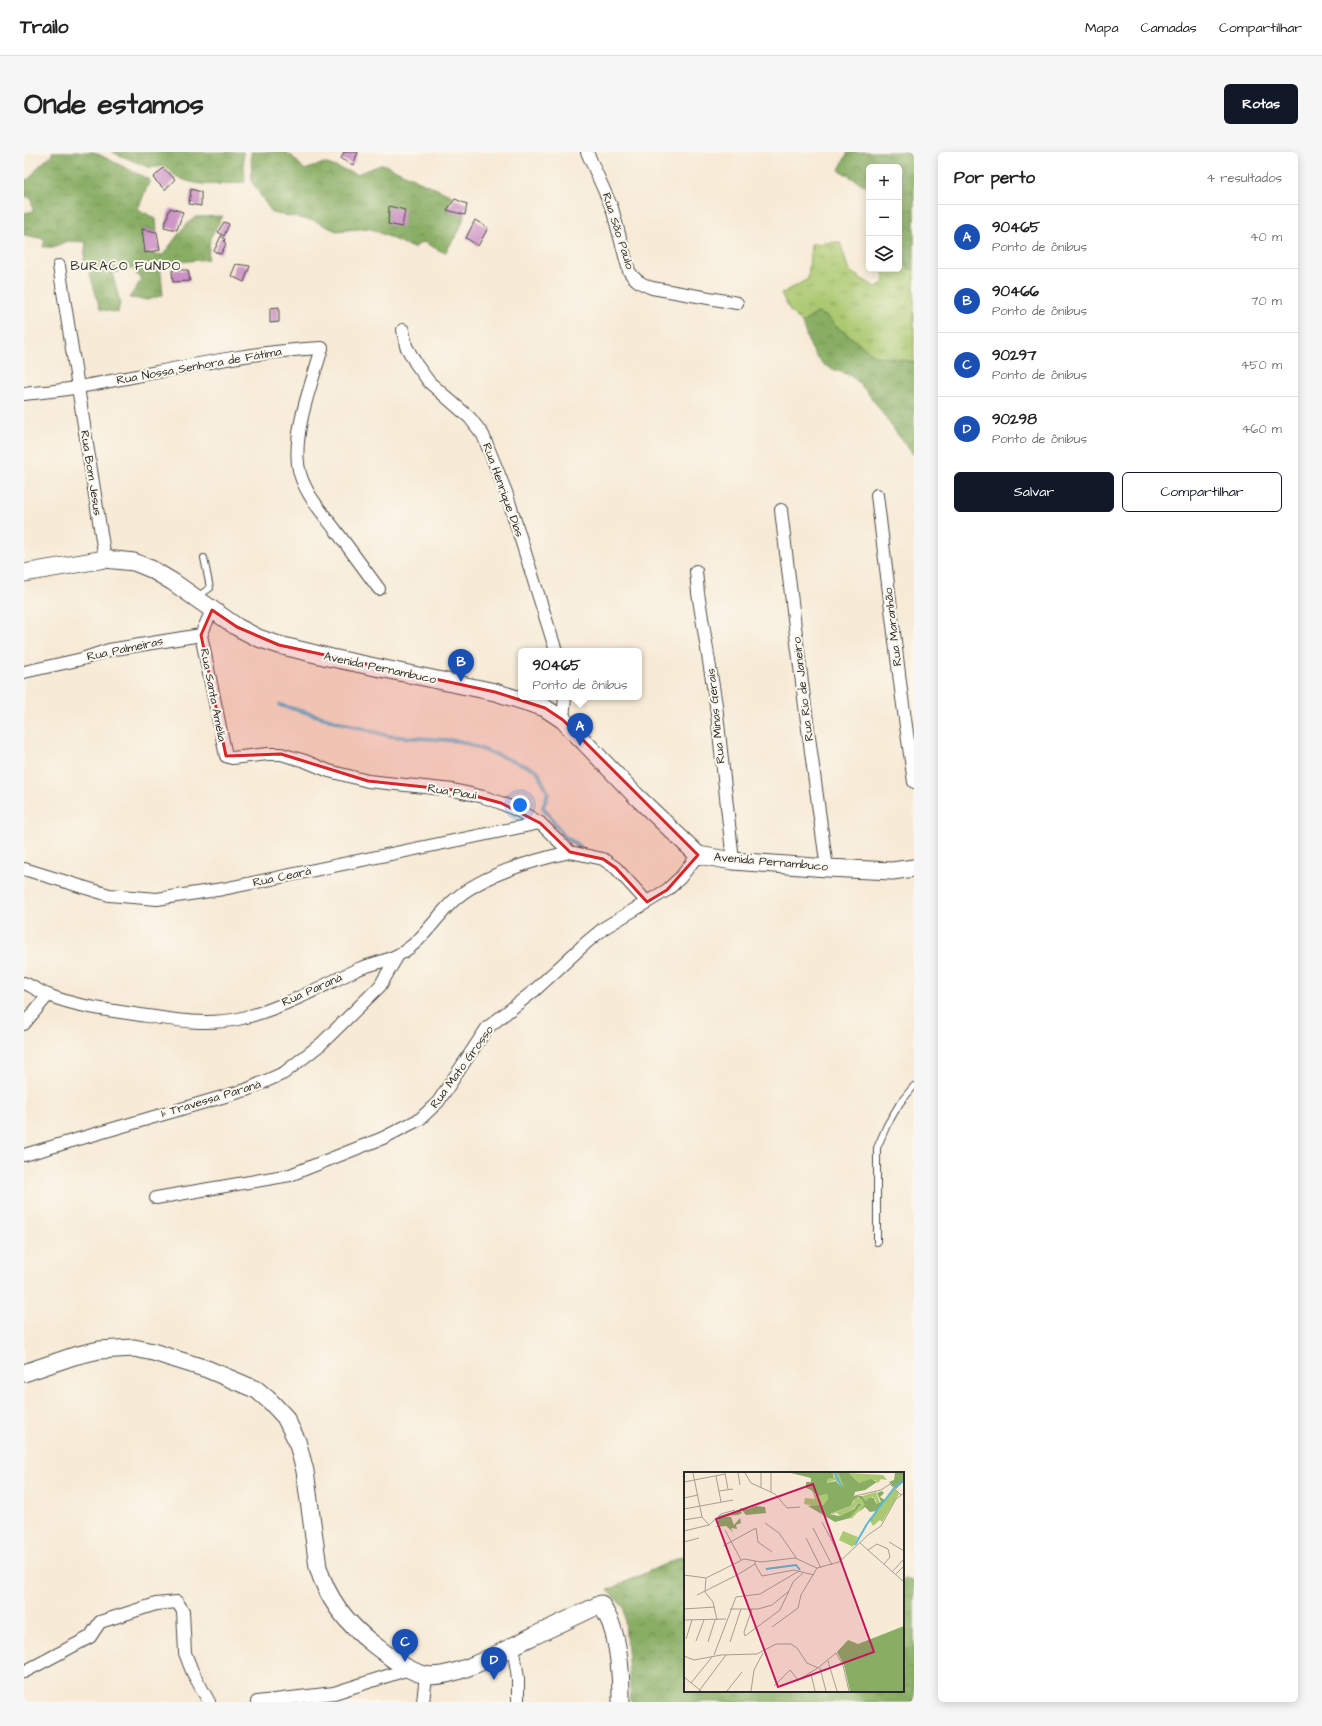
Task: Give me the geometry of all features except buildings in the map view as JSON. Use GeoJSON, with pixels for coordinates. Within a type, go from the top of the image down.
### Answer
{"type":"FeatureCollection","features":[{"type":"Feature","properties":{"kind":"street","name":"Rua São Paulo"},"geometry":{"type":"LineString","coordinates":[[587,152],[612,208],[629,271],[634,278],[641,284],[652,288],[737,303]]}},
{"type":"Feature","properties":{"kind":"street"},"geometry":{"type":"LineString","coordinates":[[59,266],[77,388]]}},
{"type":"Feature","properties":{"kind":"street","name":"Rua Henrique Dias"},"geometry":{"type":"LineString","coordinates":[[403,330],[406,346],[416,364],[429,382],[470,418],[483,435],[506,492],[555,648]]}},
{"type":"Feature","properties":{"kind":"street","name":"Rua Nossa Senhora de Fátima"},"geometry":{"type":"LineString","coordinates":[[24,394],[77,388],[238,357],[295,349],[322,348],[300,424],[298,465],[303,481],[312,499],[379,589]]}},
{"type":"Feature","properties":{"kind":"street","name":"Rua Bom Jesus"},"geometry":{"type":"LineString","coordinates":[[77,388],[105,559]]}},
{"type":"Feature","properties":{"kind":"street","name":"Rua Maranhão"},"geometry":{"type":"LineString","coordinates":[[877,495],[901,691],[914,782]]}},
{"type":"Feature","properties":{"kind":"street","name":"Rua Rio de Janeiro"},"geometry":{"type":"LineString","coordinates":[[781,510],[803,693],[827,868]]}},
{"type":"Feature","properties":{"kind":"street","name":"Avenida Pernambuco"},"geometry":{"type":"LineString","coordinates":[[24,573],[105,559],[134,562],[151,569],[237,627],[258,638],[279,645],[518,699]]}},
{"type":"Feature","properties":{"kind":"street","name":"Rua Minas Gerais"},"geometry":{"type":"LineString","coordinates":[[696,571],[698,593],[716,705],[732,861]]}},
{"type":"Feature","properties":{"kind":"street"},"geometry":{"type":"LineString","coordinates":[[201,634],[212,610]]}},
{"type":"Feature","properties":{"kind":"street","name":"Rua Palmeiras"},"geometry":{"type":"LineString","coordinates":[[24,672],[82,659],[109,650],[201,634]]}},
{"type":"Feature","properties":{"kind":"street","name":"Rua Santa Amélia"},"geometry":{"type":"LineString","coordinates":[[201,634],[226,756]]}},
{"type":"Feature","properties":{"kind":"street","name":"Avenida Pernambuco"},"geometry":{"type":"LineString","coordinates":[[523,700],[545,708],[562,720],[636,796],[698,855],[732,861],[827,868],[892,871],[914,868]]}},
{"type":"Feature","properties":{"kind":"street"},"geometry":{"type":"LineString","coordinates":[[562,720],[564,700]]}},
{"type":"Feature","properties":{"kind":"street","name":"Rua Piauí"},"geometry":{"type":"LineString","coordinates":[[226,756],[232,758],[280,754],[305,761],[329,771],[368,781],[459,792],[501,803],[540,823],[570,852]]}},
{"type":"Feature","properties":{"kind":"street","name":"Rua Ceará"},"geometry":{"type":"LineString","coordinates":[[24,869],[109,895],[157,899],[223,889],[540,823]]}},
{"type":"Feature","properties":{"kind":"street"},"geometry":{"type":"LineString","coordinates":[[570,852],[603,859],[616,868],[647,902]]}},
{"type":"Feature","properties":{"kind":"street","name":"Rua Paraná"},"geometry":{"type":"LineString","coordinates":[[24,983],[48,995],[95,1008],[195,1022],[217,1022],[239,1019],[270,1009],[356,970],[398,955],[421,937],[464,892],[522,864],[570,852]]}},
{"type":"Feature","properties":{"kind":"street","name":"Rua Mato Grosso"},"geometry":{"type":"LineString","coordinates":[[156,1198],[290,1175],[383,1138],[420,1120],[438,1102],[487,1028],[535,990],[604,928],[667,890],[680,878],[698,855]]}},
{"type":"Feature","properties":{"kind":"street","name":"1ª Travessa Paraná"},"geometry":{"type":"LineString","coordinates":[[24,1155],[246,1090],[284,1073],[321,1044],[376,991],[398,955]]}},
{"type":"Feature","properties":{"kind":"street"},"geometry":{"type":"LineString","coordinates":[[24,1024],[48,995]]}},
{"type":"Feature","properties":{"kind":"street"},"geometry":{"type":"LineString","coordinates":[[24,1373],[74,1356],[99,1350],[134,1348],[153,1352],[199,1367],[237,1380],[257,1390],[272,1402],[285,1417],[296,1440],[305,1471],[318,1567],[330,1597],[340,1612],[368,1640],[409,1670],[426,1675],[443,1674],[478,1663],[600,1604],[612,1625],[618,1650],[621,1702]]}},
{"type":"Feature","properties":{"kind":"street"},"geometry":{"type":"LineString","coordinates":[[24,1672],[90,1637],[100,1622],[156,1604],[177,1602],[183,1611],[185,1653],[192,1671],[209,1702]]}},
{"type":"Feature","properties":{"kind":"street"},"geometry":{"type":"LineString","coordinates":[[513,1646],[518,1678],[518,1702]]}},
{"type":"Feature","properties":{"kind":"street"},"geometry":{"type":"LineString","coordinates":[[257,1702],[334,1697],[409,1670]]}},
{"type":"Feature","properties":{"kind":"street"},"geometry":{"type":"LineString","coordinates":[[423,1702],[426,1675]]}},
{"type":"Feature","properties":{"kind":"lane"},"geometry":{"type":"LineString","coordinates":[[196,598],[210,588],[204,558]]}},
{"type":"Feature","properties":{"kind":"lane"},"geometry":{"type":"LineString","coordinates":[[877,1242],[877,1148],[886,1125],[900,1103],[914,1086]]}},
{"type":"Feature","properties":{"kind":"highlighted area"},"geometry":{"type":"Polygon","coordinates":[[[212,610],[237,627],[279,645],[495,692],[545,708],[563,720],[698,855],[667,890],[647,902],[616,868],[603,859],[570,852],[540,823],[501,803],[453,790],[368,781],[281,754],[226,756],[201,635],[212,610]]]}},
{"type":"Feature","properties":{"kind":"green space"},"geometry":{"type":"Polygon","coordinates":[[[52,152],[94,152],[150,180],[138,209],[156,219],[157,232],[142,229],[146,253],[163,255],[183,228],[195,217],[223,216],[210,238],[208,259],[160,264],[163,295],[148,300],[129,298],[141,280],[133,269],[112,273],[120,302],[118,313],[100,309],[90,274],[84,260],[86,242],[67,241],[53,247],[43,247],[45,239],[24,235],[24,213],[33,211],[31,198],[24,196],[24,180],[29,179],[40,165],[52,155],[52,152]]]}},
{"type":"Feature","properties":{"kind":"green space"},"geometry":{"type":"Polygon","coordinates":[[[112,152],[243,152],[245,182],[229,184],[196,183],[178,177],[165,166],[150,168],[112,152]]]}},
{"type":"Feature","properties":{"kind":"green space"},"geometry":{"type":"Polygon","coordinates":[[[251,152],[284,152],[291,155],[305,170],[324,163],[357,174],[383,164],[452,196],[447,210],[465,215],[459,231],[445,253],[423,242],[413,248],[369,228],[336,231],[315,221],[272,213],[252,182],[251,152]]]}},
{"type":"Feature","properties":{"kind":"green space"},"geometry":{"type":"Polygon","coordinates":[[[848,152],[914,152],[914,270],[907,268],[902,257],[902,164],[866,164],[866,186],[839,170],[848,152]]]}},
{"type":"Feature","properties":{"kind":"green space"},"geometry":{"type":"Polygon","coordinates":[[[840,242],[849,271],[877,288],[885,281],[883,272],[902,272],[902,257],[907,268],[914,270],[914,362],[875,356],[836,327],[827,317],[818,313],[802,323],[791,312],[781,294],[808,279],[811,244],[840,242]]]}},
{"type":"Feature","properties":{"kind":"green space"},"geometry":{"type":"Polygon","coordinates":[[[817,313],[827,317],[836,327],[875,356],[914,362],[914,455],[874,401],[857,381],[823,364],[815,354],[808,341],[802,323],[817,313]]]}},
{"type":"Feature","properties":{"kind":"green space"},"geometry":{"type":"Polygon","coordinates":[[[684,1555],[684,1692],[904,1692],[904,1579],[914,1580],[914,1702],[631,1702],[624,1608],[608,1590],[684,1555]]]}},
{"type":"Feature","properties":{"kind":"waterway"},"geometry":{"type":"LineString","coordinates":[[280,705],[389,736],[460,741],[537,770],[548,793],[543,807],[564,836],[580,847]]}},
{"type":"Feature","properties":{"kind":"place","name":"90466"},"geometry":{"type":"Point","coordinates":[461,682]}},
{"type":"Feature","properties":{"kind":"place","name":"90465"},"geometry":{"type":"Point","coordinates":[580,746]}},
{"type":"Feature","properties":{"kind":"place","name":"90297"},"geometry":{"type":"Point","coordinates":[405,1662]}},
{"type":"Feature","properties":{"kind":"place","name":"90298"},"geometry":{"type":"Point","coordinates":[494,1680]}},
{"type":"Feature","properties":{"kind":"district","name":"BURACO FUNDO"},"geometry":{"type":"Point","coordinates":[126,266]}}]}
